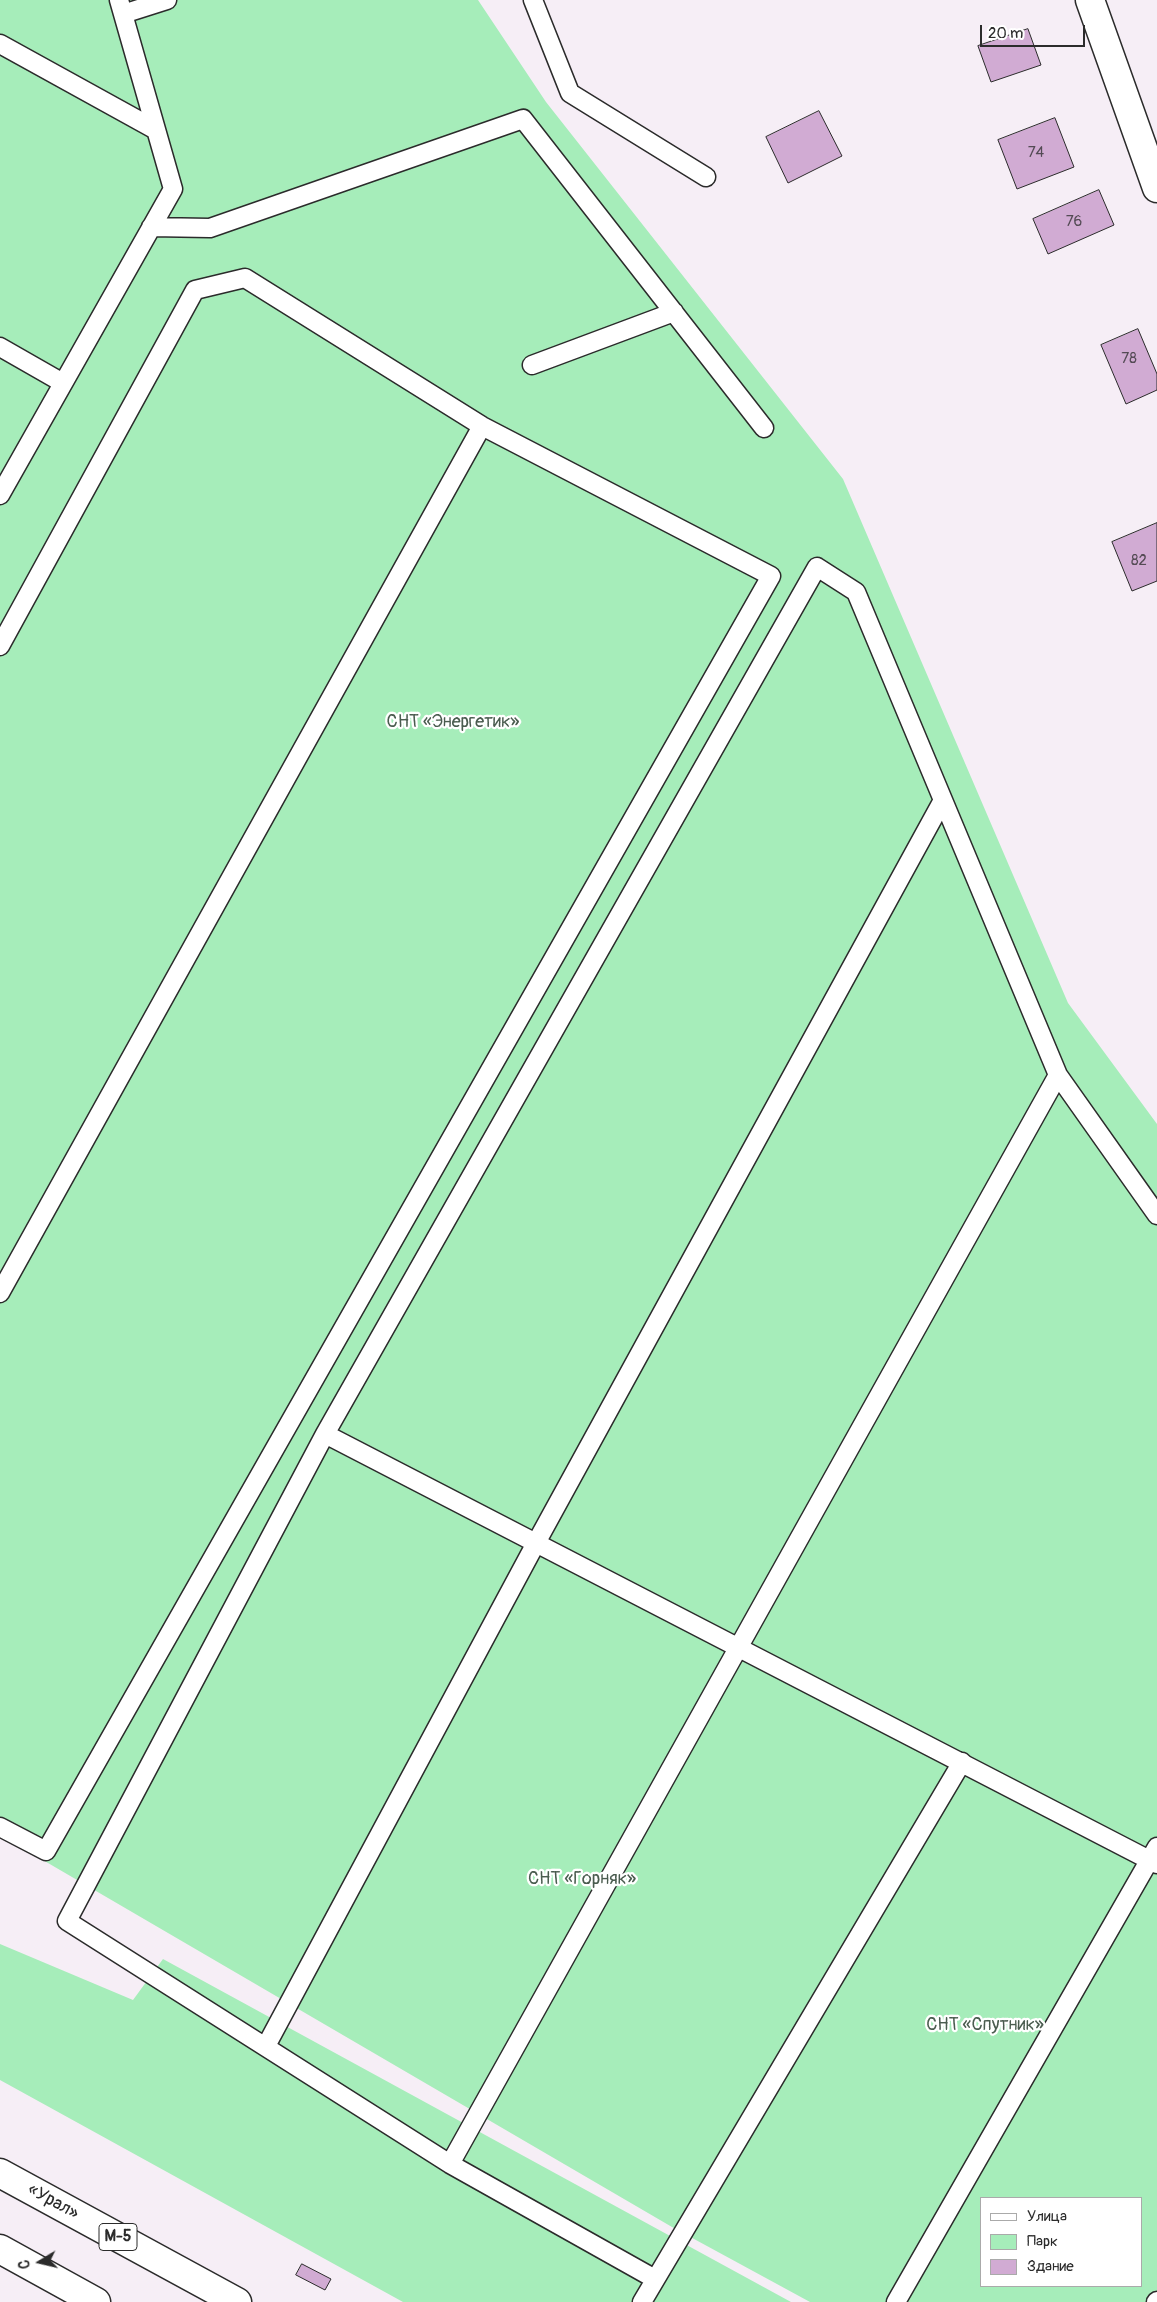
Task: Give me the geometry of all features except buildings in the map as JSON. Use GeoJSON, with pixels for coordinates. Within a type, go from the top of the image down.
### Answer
{"type":"FeatureCollection","features":[{"type":"Feature","properties":{"kind":"main road"},"geometry":{"type":"LineString","coordinates":[[1090,0],[1157,188]]}},
{"type":"Feature","properties":{"kind":"main road","name":"«Урал»"},"geometry":{"type":"LineString","coordinates":[[0,2173],[237,2302]]}},
{"type":"Feature","properties":{"kind":"main road"},"geometry":{"type":"LineString","coordinates":[[0,2249],[96,2302]]}},
{"type":"Feature","properties":{"kind":"lane"},"geometry":{"type":"LineString","coordinates":[[0,495],[173,189],[121,7],[167,0]]}},
{"type":"Feature","properties":{"kind":"lane"},"geometry":{"type":"LineString","coordinates":[[533,0],[570,93],[706,177]]}},
{"type":"Feature","properties":{"kind":"lane"},"geometry":{"type":"LineString","coordinates":[[0,44],[156,130]]}},
{"type":"Feature","properties":{"kind":"lane"},"geometry":{"type":"LineString","coordinates":[[151,227],[210,228],[523,119],[764,428]]}},
{"type":"Feature","properties":{"kind":"lane"},"geometry":{"type":"LineString","coordinates":[[0,646],[195,290],[245,278],[482,426],[771,576],[46,1851],[0,1827]]}},
{"type":"Feature","properties":{"kind":"lane"},"geometry":{"type":"LineString","coordinates":[[532,365],[674,312]]}},
{"type":"Feature","properties":{"kind":"lane"},"geometry":{"type":"LineString","coordinates":[[0,347],[63,383]]}},
{"type":"Feature","properties":{"kind":"lane"},"geometry":{"type":"LineString","coordinates":[[0,1293],[482,426]]}},
{"type":"Feature","properties":{"kind":"lane"},"geometry":{"type":"LineString","coordinates":[[655,2279],[450,2164],[67,1921],[325,1434],[817,568],[856,592],[1058,1076],[1157,1215]]}},
{"type":"Feature","properties":{"kind":"lane"},"geometry":{"type":"LineString","coordinates":[[266,2046],[536,1543],[943,800]]}},
{"type":"Feature","properties":{"kind":"lane"},"geometry":{"type":"LineString","coordinates":[[450,2164],[1058,1076]]}},
{"type":"Feature","properties":{"kind":"lane"},"geometry":{"type":"LineString","coordinates":[[325,1434],[962,1762],[1155,1857],[896,2302]]}},
{"type":"Feature","properties":{"kind":"lane"},"geometry":{"type":"LineString","coordinates":[[642,2302],[962,1762]]}},
{"type":"Feature","properties":{"kind":"green space","name":"СНТ «Энергетик»"},"geometry":{"type":"Polygon","coordinates":[[[0,0],[478,0],[546,102],[843,479],[1068,1003],[1157,1124],[1157,2302],[810,2302],[672,2227],[0,1835],[0,0]]]}},
{"type":"Feature","properties":{"kind":"green space"},"geometry":{"type":"Polygon","coordinates":[[[0,1944],[133,2000],[163,1959],[791,2302],[403,2302],[0,2080],[0,1944]]]}},
{"type":"Feature","properties":{"kind":"park label","name":"СНТ «Горняк»"},"geometry":{"type":"Point","coordinates":[582,1879]}},
{"type":"Feature","properties":{"kind":"park label","name":"СНТ «Спутник»"},"geometry":{"type":"Point","coordinates":[985,2025]}}]}
